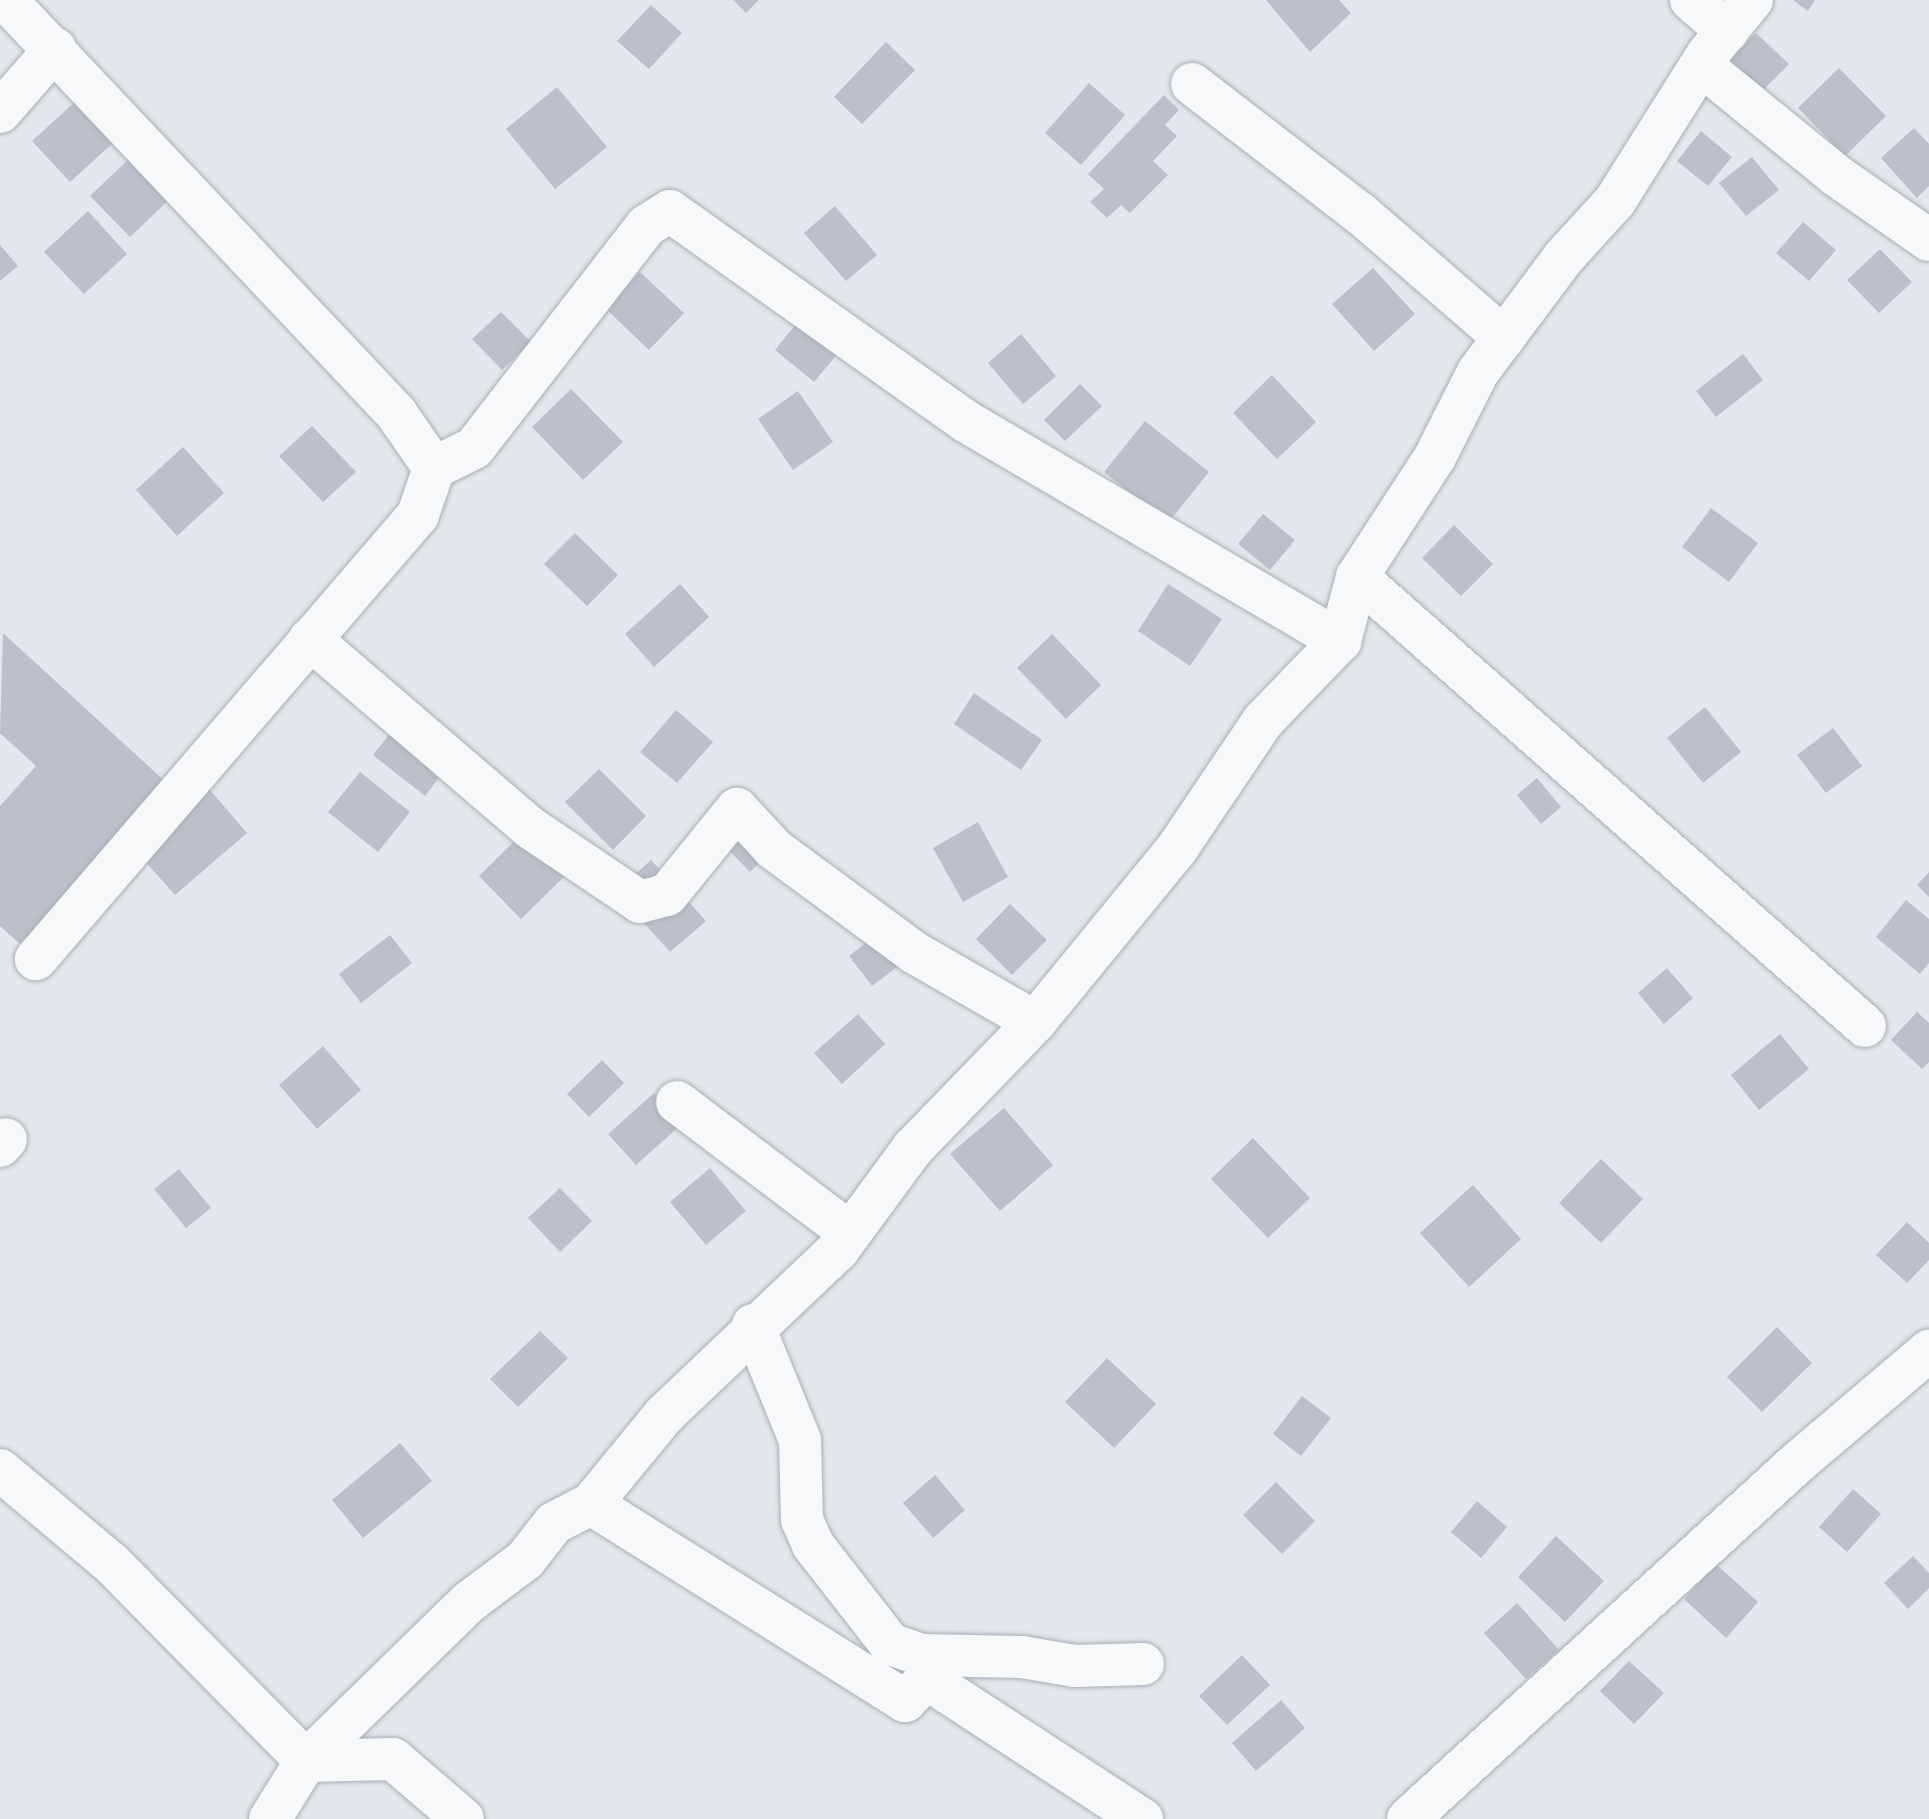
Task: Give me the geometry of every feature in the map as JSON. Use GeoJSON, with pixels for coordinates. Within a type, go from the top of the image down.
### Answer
{"type":"FeatureCollection","features":[{"type":"Feature","properties":{"kind":"street"},"geometry":{"type":"LineString","coordinates":[[6,0],[396,414],[434,468]]}},
{"type":"Feature","properties":{"kind":"street"},"geometry":{"type":"LineString","coordinates":[[270,1819],[306,1761],[469,1602],[525,1560],[554,1523],[591,1504],[753,1325],[806,1282],[850,1232],[913,1148],[1035,1022],[1178,847],[1264,721],[1340,640],[1357,577],[1504,338],[1564,257],[1616,202],[1702,65],[1740,16],[1691,0]]}},
{"type":"Feature","properties":{"kind":"street"},"geometry":{"type":"LineString","coordinates":[[0,112],[55,49]]}},
{"type":"Feature","properties":{"kind":"street"},"geometry":{"type":"LineString","coordinates":[[1702,65],[1837,176],[1929,240]]}},
{"type":"Feature","properties":{"kind":"street"},"geometry":{"type":"LineString","coordinates":[[1192,84],[1331,189],[1504,338]]}},
{"type":"Feature","properties":{"kind":"street"},"geometry":{"type":"LineString","coordinates":[[36,959],[418,515],[434,468],[474,448],[646,226],[670,211],[966,422],[1340,640]]}},
{"type":"Feature","properties":{"kind":"street"},"geometry":{"type":"LineString","coordinates":[[1357,577],[1865,1026]]}},
{"type":"Feature","properties":{"kind":"street"},"geometry":{"type":"LineString","coordinates":[[310,639],[529,827],[640,902],[667,895],[736,809],[774,849],[915,953],[1035,1022]]}},
{"type":"Feature","properties":{"kind":"street"},"geometry":{"type":"LineString","coordinates":[[677,1102],[743,1158],[850,1232]]}},
{"type":"Feature","properties":{"kind":"street"},"geometry":{"type":"LineString","coordinates":[[753,1325],[800,1440],[802,1520],[813,1545],[890,1644],[922,1655],[1022,1657],[1075,1666],[1143,1664]]}},
{"type":"Feature","properties":{"kind":"street"},"geometry":{"type":"LineString","coordinates":[[1408,1819],[1796,1464],[1929,1351]]}},
{"type":"Feature","properties":{"kind":"street"},"geometry":{"type":"LineString","coordinates":[[0,1470],[111,1563],[306,1761],[393,1759],[462,1819]]}},
{"type":"Feature","properties":{"kind":"street"},"geometry":{"type":"LineString","coordinates":[[591,1504],[905,1701],[927,1678],[1142,1819]]}},
{"type":"Feature","properties":{"kind":"building"},"geometry":{"type":"Polygon","coordinates":[[[733,0],[759,0],[746,13],[733,0]]]}},
{"type":"Feature","properties":{"kind":"building"},"geometry":{"type":"Polygon","coordinates":[[[1266,0],[1339,0],[1351,13],[1310,52],[1266,0]]]}},
{"type":"Feature","properties":{"kind":"building"},"geometry":{"type":"Polygon","coordinates":[[[1793,0],[1815,0],[1808,11],[1793,0]]]}},
{"type":"Feature","properties":{"kind":"building"},"geometry":{"type":"Polygon","coordinates":[[[651,5],[682,33],[649,69],[617,41],[651,5]]]}},
{"type":"Feature","properties":{"kind":"building"},"geometry":{"type":"Polygon","coordinates":[[[1756,33],[1789,64],[1758,95],[1726,63],[1756,33]]]}},
{"type":"Feature","properties":{"kind":"building"},"geometry":{"type":"Polygon","coordinates":[[[886,42],[915,70],[862,124],[834,97],[886,42]]]}},
{"type":"Feature","properties":{"kind":"building"},"geometry":{"type":"Polygon","coordinates":[[[1839,68],[1886,116],[1845,156],[1798,108],[1839,68]]]}},
{"type":"Feature","properties":{"kind":"building"},"geometry":{"type":"Polygon","coordinates":[[[1089,83],[1125,115],[1081,165],[1045,133],[1089,83]]]}},
{"type":"Feature","properties":{"kind":"building"},"geometry":{"type":"Polygon","coordinates":[[[557,87],[607,147],[555,189],[506,129],[557,87]]]}},
{"type":"Feature","properties":{"kind":"building"},"geometry":{"type":"Polygon","coordinates":[[[1164,95],[1179,110],[1165,125],[1177,136],[1153,161],[1168,175],[1130,213],[1121,205],[1107,218],[1090,202],[1104,189],[1088,174],[1164,95]]]}},
{"type":"Feature","properties":{"kind":"building"},"geometry":{"type":"Polygon","coordinates":[[[77,100],[115,141],[70,182],[32,141],[77,100]]]}},
{"type":"Feature","properties":{"kind":"building"},"geometry":{"type":"Polygon","coordinates":[[[1914,128],[1929,144],[1929,186],[1917,198],[1881,158],[1914,128]]]}},
{"type":"Feature","properties":{"kind":"building"},"geometry":{"type":"Polygon","coordinates":[[[1701,131],[1732,157],[1708,186],[1677,161],[1701,131]]]}},
{"type":"Feature","properties":{"kind":"building"},"geometry":{"type":"Polygon","coordinates":[[[135,153],[174,195],[130,237],[90,196],[135,153]]]}},
{"type":"Feature","properties":{"kind":"building"},"geometry":{"type":"Polygon","coordinates":[[[1752,157],[1779,190],[1746,216],[1719,183],[1752,157]]]}},
{"type":"Feature","properties":{"kind":"building"},"geometry":{"type":"Polygon","coordinates":[[[835,206],[877,255],[846,281],[804,233],[835,206]]]}},
{"type":"Feature","properties":{"kind":"building"},"geometry":{"type":"Polygon","coordinates":[[[88,211],[127,254],[84,294],[44,252],[88,211]]]}},
{"type":"Feature","properties":{"kind":"building"},"geometry":{"type":"Polygon","coordinates":[[[1803,222],[1836,250],[1809,281],[1776,253],[1803,222]]]}},
{"type":"Feature","properties":{"kind":"building"},"geometry":{"type":"Polygon","coordinates":[[[0,245],[18,266],[0,281],[0,245]]]}},
{"type":"Feature","properties":{"kind":"building"},"geometry":{"type":"Polygon","coordinates":[[[1880,249],[1912,282],[1879,313],[1847,280],[1880,249]]]}},
{"type":"Feature","properties":{"kind":"building"},"geometry":{"type":"Polygon","coordinates":[[[1373,268],[1415,314],[1374,351],[1332,304],[1373,268]]]}},
{"type":"Feature","properties":{"kind":"building"},"geometry":{"type":"Polygon","coordinates":[[[640,272],[684,313],[649,350],[605,308],[640,272]]]}},
{"type":"Feature","properties":{"kind":"building"},"geometry":{"type":"Polygon","coordinates":[[[501,312],[531,342],[502,370],[472,339],[501,312]]]}},
{"type":"Feature","properties":{"kind":"building"},"geometry":{"type":"Polygon","coordinates":[[[800,319],[839,352],[814,382],[775,350],[800,319]]]}},
{"type":"Feature","properties":{"kind":"building"},"geometry":{"type":"Polygon","coordinates":[[[1021,334],[1056,376],[1023,404],[988,363],[1021,334]]]}},
{"type":"Feature","properties":{"kind":"building"},"geometry":{"type":"Polygon","coordinates":[[[1743,354],[1763,380],[1716,417],[1696,391],[1743,354]]]}},
{"type":"Feature","properties":{"kind":"building"},"geometry":{"type":"Polygon","coordinates":[[[1272,375],[1316,422],[1277,459],[1233,413],[1272,375]]]}},
{"type":"Feature","properties":{"kind":"building"},"geometry":{"type":"Polygon","coordinates":[[[1080,384],[1102,406],[1065,441],[1044,420],[1080,384]]]}},
{"type":"Feature","properties":{"kind":"building"},"geometry":{"type":"Polygon","coordinates":[[[571,389],[623,442],[583,480],[532,427],[571,389]]]}},
{"type":"Feature","properties":{"kind":"building"},"geometry":{"type":"Polygon","coordinates":[[[798,391],[833,442],[793,470],[758,419],[798,391]]]}},
{"type":"Feature","properties":{"kind":"building"},"geometry":{"type":"Polygon","coordinates":[[[1145,421],[1209,472],[1168,523],[1104,472],[1145,421]]]}},
{"type":"Feature","properties":{"kind":"building"},"geometry":{"type":"Polygon","coordinates":[[[312,426],[356,472],[323,502],[279,456],[312,426]]]}},
{"type":"Feature","properties":{"kind":"building"},"geometry":{"type":"Polygon","coordinates":[[[183,447],[224,493],[177,536],[136,490],[183,447]]]}},
{"type":"Feature","properties":{"kind":"building"},"geometry":{"type":"Polygon","coordinates":[[[1711,508],[1758,543],[1729,582],[1682,547],[1711,508]]]}},
{"type":"Feature","properties":{"kind":"building"},"geometry":{"type":"Polygon","coordinates":[[[1263,514],[1295,540],[1270,570],[1238,544],[1263,514]]]}},
{"type":"Feature","properties":{"kind":"building"},"geometry":{"type":"Polygon","coordinates":[[[1454,525],[1493,564],[1461,596],[1422,558],[1454,525]]]}},
{"type":"Feature","properties":{"kind":"building"},"geometry":{"type":"Polygon","coordinates":[[[575,533],[618,575],[587,606],[544,564],[575,533]]]}},
{"type":"Feature","properties":{"kind":"building"},"geometry":{"type":"Polygon","coordinates":[[[680,584],[709,617],[654,667],[625,634],[680,584]]]}},
{"type":"Feature","properties":{"kind":"building"},"geometry":{"type":"Polygon","coordinates":[[[1168,584],[1222,619],[1190,666],[1138,631],[1168,584]]]}},
{"type":"Feature","properties":{"kind":"building"},"geometry":{"type":"Polygon","coordinates":[[[3,633],[168,784],[20,944],[0,926],[0,806],[36,766],[0,733],[3,633]]]}},
{"type":"Feature","properties":{"kind":"building"},"geometry":{"type":"Polygon","coordinates":[[[1052,634],[1101,685],[1066,719],[1017,668],[1052,634]]]}},
{"type":"Feature","properties":{"kind":"building"},"geometry":{"type":"Polygon","coordinates":[[[974,693],[1042,740],[1021,770],[954,724],[974,693]]]}},
{"type":"Feature","properties":{"kind":"building"},"geometry":{"type":"Polygon","coordinates":[[[1705,707],[1741,752],[1703,783],[1667,738],[1705,707]]]}},
{"type":"Feature","properties":{"kind":"building"},"geometry":{"type":"Polygon","coordinates":[[[676,710],[713,742],[677,783],[640,752],[676,710]]]}},
{"type":"Feature","properties":{"kind":"building"},"geometry":{"type":"Polygon","coordinates":[[[407,712],[459,752],[425,796],[373,755],[407,712]]]}},
{"type":"Feature","properties":{"kind":"building"},"geometry":{"type":"Polygon","coordinates":[[[1833,728],[1862,766],[1826,793],[1797,755],[1833,728]]]}},
{"type":"Feature","properties":{"kind":"building"},"geometry":{"type":"Polygon","coordinates":[[[599,769],[646,816],[613,850],[565,802],[599,769]]]}},
{"type":"Feature","properties":{"kind":"building"},"geometry":{"type":"Polygon","coordinates":[[[360,772],[410,812],[378,852],[328,812],[360,772]]]}},
{"type":"Feature","properties":{"kind":"building"},"geometry":{"type":"Polygon","coordinates":[[[198,776],[247,833],[175,895],[136,851],[198,776]]]}},
{"type":"Feature","properties":{"kind":"building"},"geometry":{"type":"Polygon","coordinates":[[[1537,778],[1561,807],[1541,824],[1517,795],[1537,778]]]}},
{"type":"Feature","properties":{"kind":"building"},"geometry":{"type":"Polygon","coordinates":[[[978,822],[1008,877],[963,902],[933,848],[978,822]]]}},
{"type":"Feature","properties":{"kind":"building"},"geometry":{"type":"Polygon","coordinates":[[[529,827],[571,870],[521,919],[479,876],[529,827]]]}},
{"type":"Feature","properties":{"kind":"building"},"geometry":{"type":"Polygon","coordinates":[[[712,833],[774,849],[750,872],[712,833]]]}},
{"type":"Feature","properties":{"kind":"building"},"geometry":{"type":"Polygon","coordinates":[[[651,860],[706,921],[670,952],[616,892],[651,860]]]}},
{"type":"Feature","properties":{"kind":"building"},"geometry":{"type":"Polygon","coordinates":[[[1929,872],[1929,897],[1917,885],[1929,872]]]}},
{"type":"Feature","properties":{"kind":"building"},"geometry":{"type":"Polygon","coordinates":[[[1906,900],[1929,919],[1929,963],[1920,974],[1876,937],[1906,900]]]}},
{"type":"Feature","properties":{"kind":"building"},"geometry":{"type":"Polygon","coordinates":[[[1010,904],[1047,940],[1012,975],[976,939],[1010,904]]]}},
{"type":"Feature","properties":{"kind":"building"},"geometry":{"type":"Polygon","coordinates":[[[882,930],[906,960],[872,986],[849,956],[882,930]]]}},
{"type":"Feature","properties":{"kind":"building"},"geometry":{"type":"Polygon","coordinates":[[[390,935],[412,963],[361,1003],[339,974],[390,935]]]}},
{"type":"Feature","properties":{"kind":"building"},"geometry":{"type":"Polygon","coordinates":[[[1667,968],[1693,998],[1664,1024],[1638,993],[1667,968]]]}},
{"type":"Feature","properties":{"kind":"building"},"geometry":{"type":"Polygon","coordinates":[[[1917,1012],[1929,1023],[1929,1062],[1922,1069],[1891,1040],[1917,1012]]]}},
{"type":"Feature","properties":{"kind":"building"},"geometry":{"type":"Polygon","coordinates":[[[858,1014],[885,1044],[842,1084],[814,1053],[858,1014]]]}},
{"type":"Feature","properties":{"kind":"building"},"geometry":{"type":"Polygon","coordinates":[[[1780,1034],[1809,1069],[1759,1110],[1731,1075],[1780,1034]]]}},
{"type":"Feature","properties":{"kind":"building"},"geometry":{"type":"Polygon","coordinates":[[[323,1046],[361,1090],[317,1129],[279,1085],[323,1046]]]}},
{"type":"Feature","properties":{"kind":"building"},"geometry":{"type":"Polygon","coordinates":[[[602,1060],[624,1083],[589,1117],[567,1094],[602,1060]]]}},
{"type":"Feature","properties":{"kind":"building"},"geometry":{"type":"Polygon","coordinates":[[[654,1093],[682,1124],[636,1165],[608,1134],[654,1093]]]}},
{"type":"Feature","properties":{"kind":"building"},"geometry":{"type":"Polygon","coordinates":[[[1004,1108],[1053,1165],[1000,1211],[950,1154],[1004,1108]]]}},
{"type":"Feature","properties":{"kind":"building"},"geometry":{"type":"Polygon","coordinates":[[[1253,1138],[1310,1198],[1268,1238],[1211,1179],[1253,1138]]]}},
{"type":"Feature","properties":{"kind":"building"},"geometry":{"type":"Polygon","coordinates":[[[1601,1159],[1643,1199],[1601,1243],[1559,1203],[1601,1159]]]}},
{"type":"Feature","properties":{"kind":"building"},"geometry":{"type":"Polygon","coordinates":[[[710,1168],[746,1211],[706,1245],[670,1202],[710,1168]]]}},
{"type":"Feature","properties":{"kind":"building"},"geometry":{"type":"Polygon","coordinates":[[[179,1169],[211,1208],[186,1228],[154,1189],[179,1169]]]}},
{"type":"Feature","properties":{"kind":"building"},"geometry":{"type":"Polygon","coordinates":[[[1473,1185],[1521,1239],[1469,1287],[1420,1233],[1473,1185]]]}},
{"type":"Feature","properties":{"kind":"building"},"geometry":{"type":"Polygon","coordinates":[[[560,1188],[592,1221],[560,1252],[528,1218],[560,1188]]]}},
{"type":"Feature","properties":{"kind":"building"},"geometry":{"type":"Polygon","coordinates":[[[1907,1222],[1929,1243],[1929,1260],[1907,1283],[1876,1255],[1907,1222]]]}},
{"type":"Feature","properties":{"kind":"building"},"geometry":{"type":"Polygon","coordinates":[[[1777,1327],[1812,1363],[1762,1412],[1727,1377],[1777,1327]]]}},
{"type":"Feature","properties":{"kind":"building"},"geometry":{"type":"Polygon","coordinates":[[[540,1331],[568,1358],[518,1407],[490,1379],[540,1331]]]}},
{"type":"Feature","properties":{"kind":"building"},"geometry":{"type":"Polygon","coordinates":[[[1107,1358],[1156,1404],[1114,1448],[1065,1402],[1107,1358]]]}},
{"type":"Feature","properties":{"kind":"building"},"geometry":{"type":"Polygon","coordinates":[[[1302,1396],[1331,1418],[1301,1456],[1273,1434],[1302,1396]]]}},
{"type":"Feature","properties":{"kind":"building"},"geometry":{"type":"Polygon","coordinates":[[[400,1443],[432,1481],[363,1538],[332,1500],[400,1443]]]}},
{"type":"Feature","properties":{"kind":"building"},"geometry":{"type":"Polygon","coordinates":[[[935,1475],[965,1510],[933,1538],[903,1503],[935,1475]]]}},
{"type":"Feature","properties":{"kind":"building"},"geometry":{"type":"Polygon","coordinates":[[[1276,1482],[1315,1521],[1282,1554],[1243,1515],[1276,1482]]]}},
{"type":"Feature","properties":{"kind":"building"},"geometry":{"type":"Polygon","coordinates":[[[1853,1489],[1881,1514],[1847,1552],[1819,1527],[1853,1489]]]}},
{"type":"Feature","properties":{"kind":"building"},"geometry":{"type":"Polygon","coordinates":[[[1477,1501],[1507,1527],[1481,1558],[1451,1532],[1477,1501]]]}},
{"type":"Feature","properties":{"kind":"building"},"geometry":{"type":"Polygon","coordinates":[[[1556,1536],[1604,1581],[1565,1622],[1518,1577],[1556,1536]]]}},
{"type":"Feature","properties":{"kind":"building"},"geometry":{"type":"Polygon","coordinates":[[[1913,1556],[1929,1573],[1929,1588],[1908,1609],[1884,1583],[1913,1556]]]}},
{"type":"Feature","properties":{"kind":"building"},"geometry":{"type":"Polygon","coordinates":[[[1716,1564],[1758,1602],[1726,1638],[1684,1599],[1716,1564]]]}},
{"type":"Feature","properties":{"kind":"building"},"geometry":{"type":"Polygon","coordinates":[[[1517,1603],[1559,1650],[1526,1679],[1484,1633],[1517,1603]]]}},
{"type":"Feature","properties":{"kind":"building"},"geometry":{"type":"Polygon","coordinates":[[[1242,1655],[1270,1685],[1227,1725],[1199,1696],[1242,1655]]]}},
{"type":"Feature","properties":{"kind":"building"},"geometry":{"type":"Polygon","coordinates":[[[1629,1661],[1664,1693],[1634,1724],[1600,1691],[1629,1661]]]}},
{"type":"Feature","properties":{"kind":"building"},"geometry":{"type":"Polygon","coordinates":[[[1281,1700],[1305,1728],[1256,1771],[1232,1743],[1281,1700]]]}}]}
